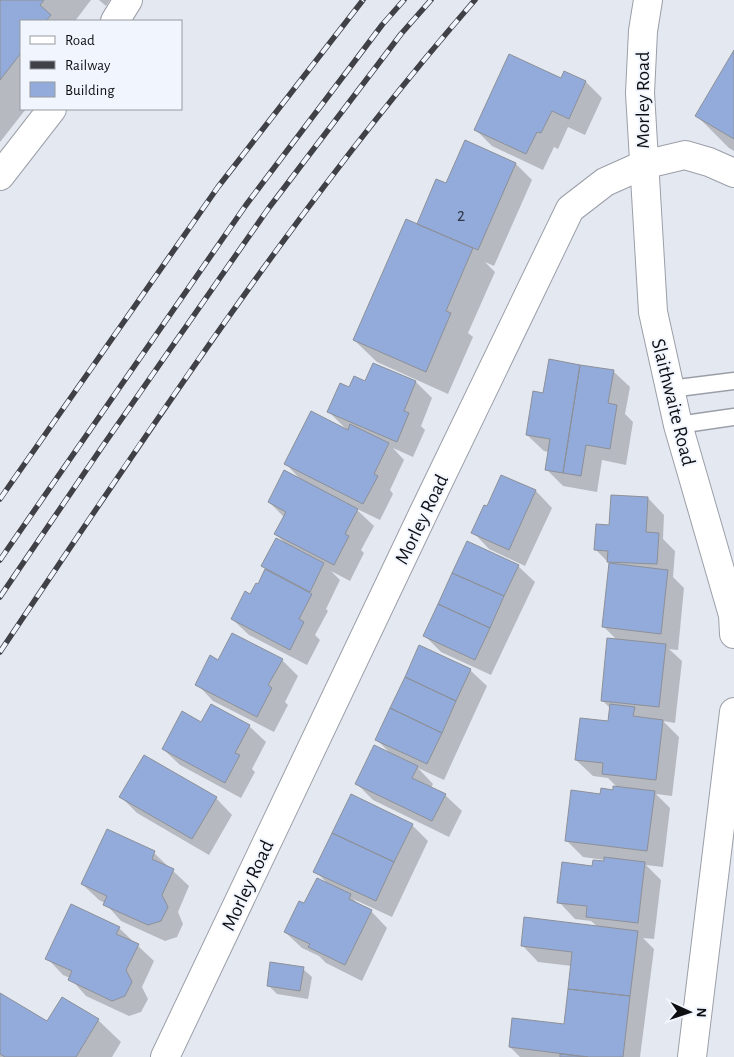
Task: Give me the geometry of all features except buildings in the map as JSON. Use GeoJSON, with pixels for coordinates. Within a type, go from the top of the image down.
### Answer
{"type":"FeatureCollection","features":[{"type":"Feature","properties":{"kind":"street"},"geometry":{"type":"LineString","coordinates":[[116,20],[128,0]]}},
{"type":"Feature","properties":{"kind":"street","name":"Morley Road"},"geometry":{"type":"LineString","coordinates":[[165,1057],[570,209],[605,182],[643,165],[640,93],[643,31],[648,0]]}},
{"type":"Feature","properties":{"kind":"street"},"geometry":{"type":"LineString","coordinates":[[0,176],[51,110]]}},
{"type":"Feature","properties":{"kind":"street"},"geometry":{"type":"LineString","coordinates":[[643,165],[685,155],[709,162],[734,173]]}},
{"type":"Feature","properties":{"kind":"street","name":"Slaithwaite Road"},"geometry":{"type":"LineString","coordinates":[[643,165],[653,312],[678,426],[733,615],[734,634]]}},
{"type":"Feature","properties":{"kind":"street"},"geometry":{"type":"LineString","coordinates":[[692,1057],[734,712]]}},
{"type":"Feature","properties":{"kind":"lane"},"geometry":{"type":"LineString","coordinates":[[670,389],[734,381]]}},
{"type":"Feature","properties":{"kind":"lane"},"geometry":{"type":"LineString","coordinates":[[678,426],[734,417]]}},
{"type":"Feature","properties":{"kind":"railway"},"geometry":{"type":"LineString","coordinates":[[0,499],[218,187],[363,0]]}},
{"type":"Feature","properties":{"kind":"railway"},"geometry":{"type":"LineString","coordinates":[[0,560],[246,205],[382,25],[404,0]]}},
{"type":"Feature","properties":{"kind":"railway"},"geometry":{"type":"LineString","coordinates":[[0,597],[268,209],[401,34],[431,0]]}},
{"type":"Feature","properties":{"kind":"railway"},"geometry":{"type":"LineString","coordinates":[[0,652],[227,318],[286,237],[347,156],[475,0]]}}]}
